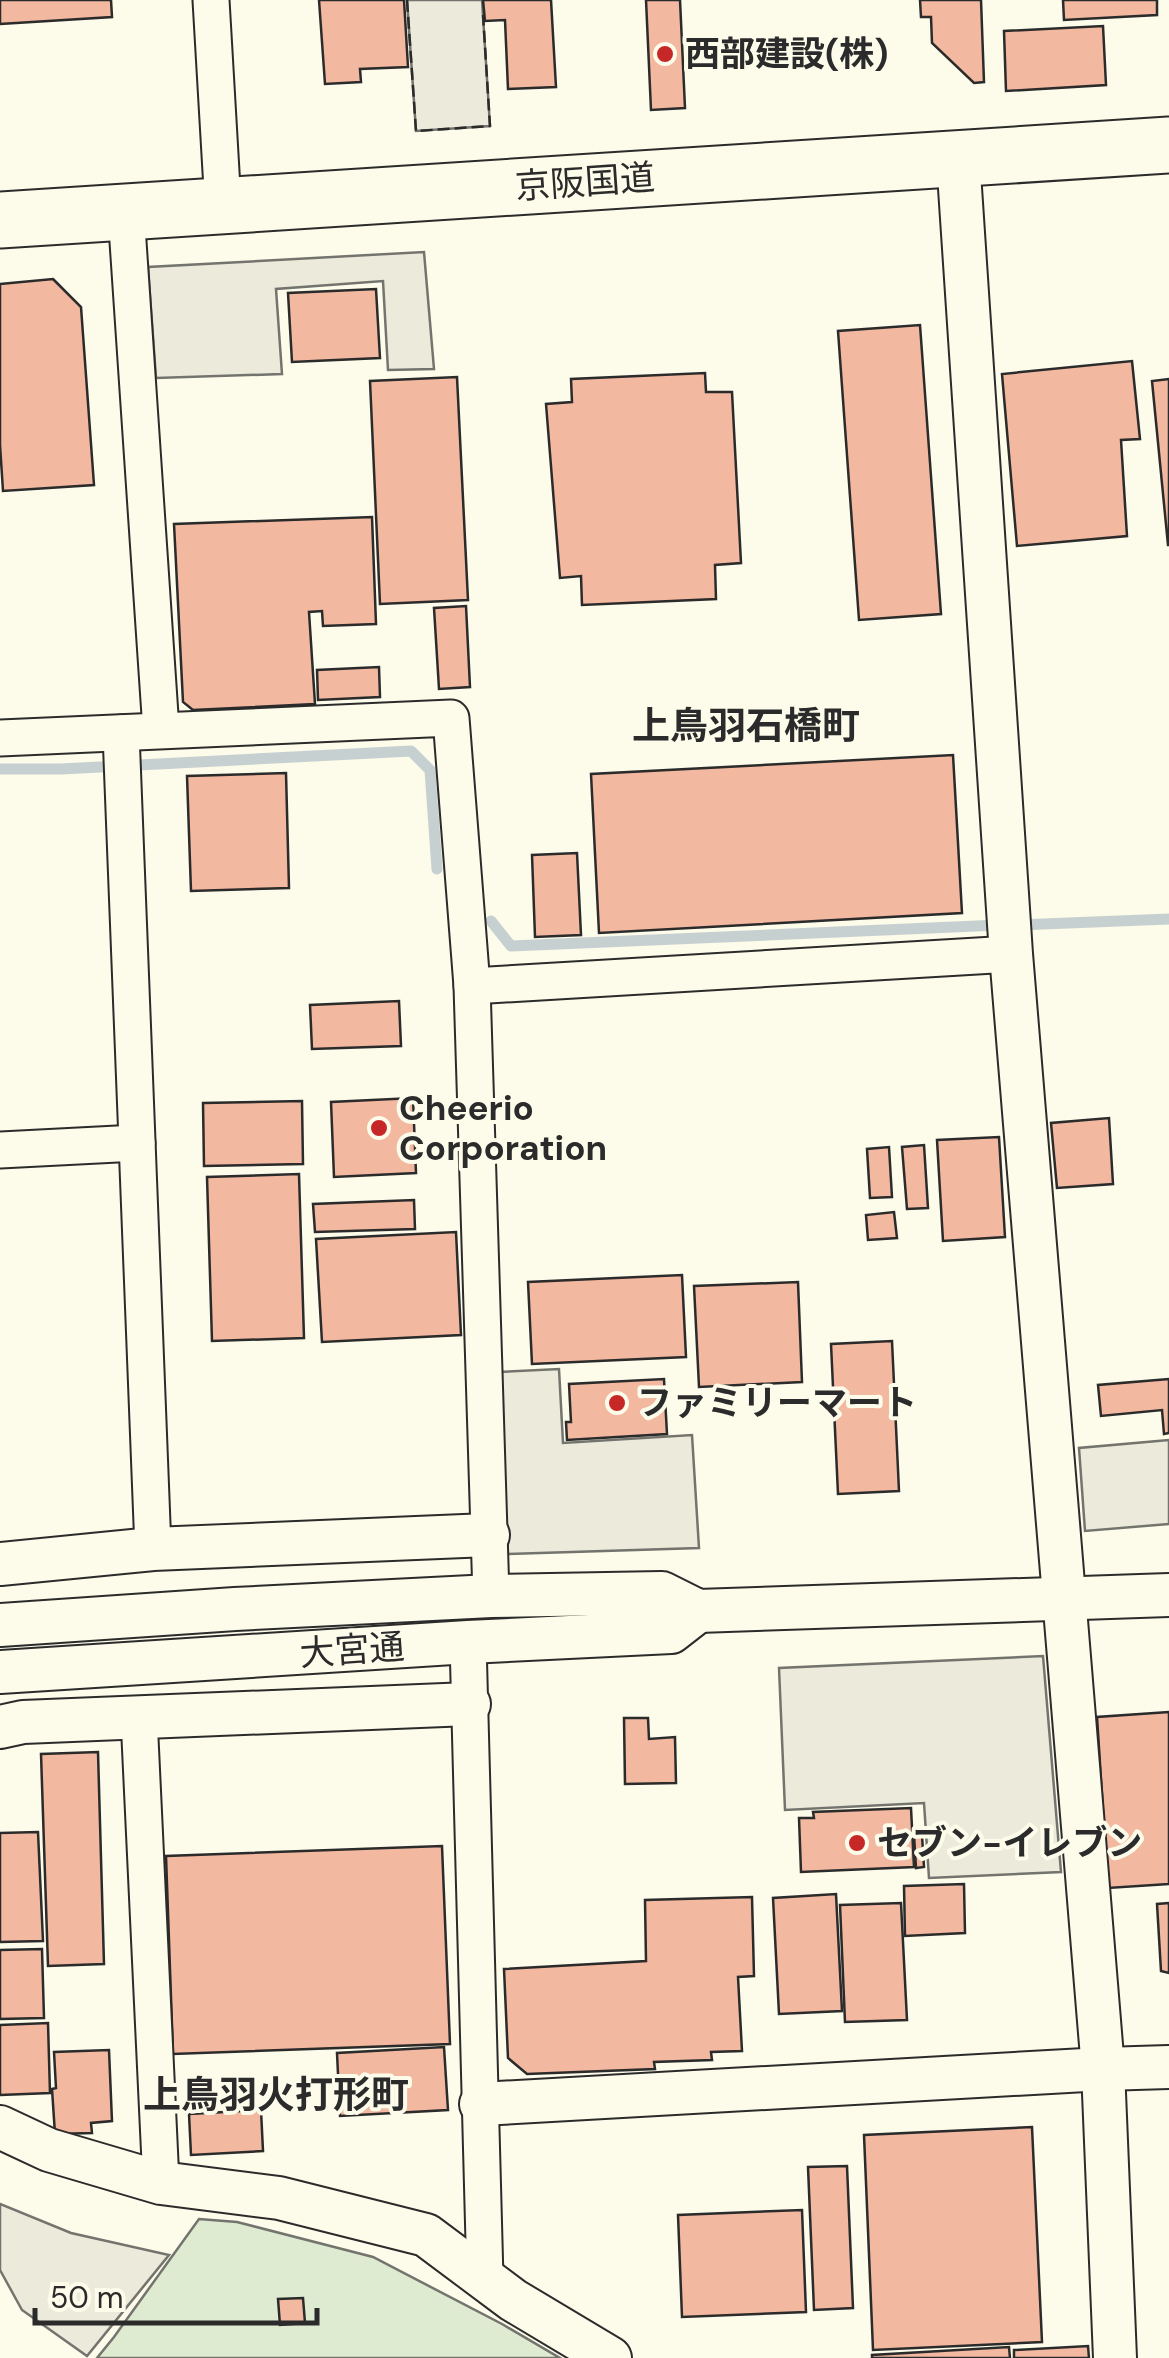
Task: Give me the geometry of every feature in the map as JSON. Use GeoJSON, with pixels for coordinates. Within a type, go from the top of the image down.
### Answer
{"type":"FeatureCollection","features":[{"type":"Feature","properties":{"kind":"highway","name":"京阪国道"},"geometry":{"type":"LineString","coordinates":[[0,220],[1169,144]]}},
{"type":"Feature","properties":{"kind":"street"},"geometry":{"type":"LineString","coordinates":[[211,0],[224,206]]}},
{"type":"Feature","properties":{"kind":"street"},"geometry":{"type":"LineString","coordinates":[[958,158],[1011,954],[1103,2069],[1115,2358]]}},
{"type":"Feature","properties":{"kind":"street"},"geometry":{"type":"LineString","coordinates":[[126,212],[161,730]]}},
{"type":"Feature","properties":{"kind":"street"},"geometry":{"type":"LineString","coordinates":[[0,738],[452,718],[472,986],[491,1596]]}},
{"type":"Feature","properties":{"kind":"street"},"geometry":{"type":"LineString","coordinates":[[121,733],[153,1549]]}},
{"type":"Feature","properties":{"kind":"street"},"geometry":{"type":"LineString","coordinates":[[472,986],[1011,954]]}},
{"type":"Feature","properties":{"kind":"street"},"geometry":{"type":"LineString","coordinates":[[0,1150],[137,1143]]}},
{"type":"Feature","properties":{"kind":"street"},"geometry":{"type":"LineString","coordinates":[[0,1564],[153,1549],[488,1535]]}},
{"type":"Feature","properties":{"kind":"street","name":"大宮通"},"geometry":{"type":"LineString","coordinates":[[0,1625],[491,1596],[662,1593],[698,1612],[1169,1595]]}},
{"type":"Feature","properties":{"kind":"street","name":"大宮通"},"geometry":{"type":"LineString","coordinates":[[0,1672],[671,1632],[698,1612]]}},
{"type":"Feature","properties":{"kind":"street"},"geometry":{"type":"LineString","coordinates":[[468,1642],[485,2279]]}},
{"type":"Feature","properties":{"kind":"street"},"geometry":{"type":"LineString","coordinates":[[0,1727],[23,1722],[470,1704]]}},
{"type":"Feature","properties":{"kind":"street"},"geometry":{"type":"LineString","coordinates":[[139,1717],[161,2182]]}},
{"type":"Feature","properties":{"kind":"street"},"geometry":{"type":"LineString","coordinates":[[481,2104],[1169,2067]]}},
{"type":"Feature","properties":{"kind":"street"},"geometry":{"type":"LineString","coordinates":[[0,2127],[48,2150],[161,2182],[278,2198],[426,2235],[513,2300],[610,2358]]}},
{"type":"Feature","properties":{"kind":"green space"},"geometry":{"type":"Polygon","coordinates":[[[199,2219],[237,2222],[373,2257],[560,2358],[97,2358],[199,2219]]]}},
{"type":"Feature","properties":{"kind":"shaded area"},"geometry":{"type":"Polygon","coordinates":[[[407,0],[482,0],[490,126],[416,131],[407,0]]]}},
{"type":"Feature","properties":{"kind":"shaded area"},"geometry":{"type":"Polygon","coordinates":[[[424,252],[434,369],[388,370],[383,281],[276,289],[282,374],[156,378],[148,267],[424,252]]]}},
{"type":"Feature","properties":{"kind":"shaded area"},"geometry":{"type":"Polygon","coordinates":[[[559,1369],[563,1443],[692,1435],[699,1548],[508,1554],[498,1372],[559,1369]]]}},
{"type":"Feature","properties":{"kind":"shaded area"},"geometry":{"type":"Polygon","coordinates":[[[1169,1440],[1169,1524],[1085,1531],[1079,1448],[1169,1440]]]}},
{"type":"Feature","properties":{"kind":"shaded area"},"geometry":{"type":"Polygon","coordinates":[[[1043,1656],[1061,1872],[929,1878],[924,1803],[785,1810],[779,1668],[1043,1656]]]}},
{"type":"Feature","properties":{"kind":"shaded area"},"geometry":{"type":"Polygon","coordinates":[[[0,2204],[71,2233],[169,2255],[87,2356],[22,2310],[0,2270],[0,2204]]]}},
{"type":"Feature","properties":{"kind":"building"},"geometry":{"type":"Polygon","coordinates":[[[0,0],[111,0],[112,17],[0,24],[0,0]]]}},
{"type":"Feature","properties":{"kind":"building"},"geometry":{"type":"Polygon","coordinates":[[[319,0],[404,0],[408,67],[360,69],[361,82],[325,84],[319,0]]]}},
{"type":"Feature","properties":{"kind":"building"},"geometry":{"type":"Polygon","coordinates":[[[483,0],[551,0],[556,87],[508,89],[505,20],[485,21],[483,0]]]}},
{"type":"Feature","properties":{"kind":"building","name":"西部建設(株)"},"geometry":{"type":"Polygon","coordinates":[[[646,0],[680,0],[685,108],[651,110],[646,0]]]}},
{"type":"Feature","properties":{"kind":"building"},"geometry":{"type":"Polygon","coordinates":[[[920,0],[981,0],[984,82],[974,83],[932,43],[931,17],[921,17],[920,0]]]}},
{"type":"Feature","properties":{"kind":"building"},"geometry":{"type":"Polygon","coordinates":[[[1063,0],[1157,0],[1157,15],[1064,20],[1063,0]]]}},
{"type":"Feature","properties":{"kind":"building"},"geometry":{"type":"Polygon","coordinates":[[[1103,26],[1106,85],[1006,91],[1004,31],[1103,26]]]}},
{"type":"Feature","properties":{"kind":"building"},"geometry":{"type":"Polygon","coordinates":[[[53,279],[81,307],[94,485],[3,491],[0,284],[53,279]]]}},
{"type":"Feature","properties":{"kind":"building"},"geometry":{"type":"Polygon","coordinates":[[[376,289],[380,358],[292,362],[288,293],[376,289]]]}},
{"type":"Feature","properties":{"kind":"building"},"geometry":{"type":"Polygon","coordinates":[[[920,325],[941,614],[859,620],[838,331],[920,325]]]}},
{"type":"Feature","properties":{"kind":"building"},"geometry":{"type":"Polygon","coordinates":[[[1132,361],[1140,439],[1121,440],[1127,536],[1017,546],[1002,374],[1132,361]]]}},
{"type":"Feature","properties":{"kind":"building"},"geometry":{"type":"Polygon","coordinates":[[[705,373],[706,392],[732,392],[741,563],[715,565],[716,599],[582,605],[581,576],[560,578],[546,404],[572,402],[571,379],[705,373]]]}},
{"type":"Feature","properties":{"kind":"building"},"geometry":{"type":"Polygon","coordinates":[[[457,377],[468,600],[380,604],[370,381],[457,377]]]}},
{"type":"Feature","properties":{"kind":"building"},"geometry":{"type":"Polygon","coordinates":[[[1169,379],[1169,545],[1168,545],[1152,381],[1169,379]]]}},
{"type":"Feature","properties":{"kind":"building"},"geometry":{"type":"Polygon","coordinates":[[[372,517],[376,624],[323,626],[322,611],[309,612],[315,704],[193,710],[183,702],[174,524],[372,517]]]}},
{"type":"Feature","properties":{"kind":"building"},"geometry":{"type":"Polygon","coordinates":[[[466,606],[470,687],[439,689],[434,608],[466,606]]]}},
{"type":"Feature","properties":{"kind":"building"},"geometry":{"type":"Polygon","coordinates":[[[379,667],[380,697],[318,700],[317,670],[379,667]]]}},
{"type":"Feature","properties":{"kind":"building"},"geometry":{"type":"Polygon","coordinates":[[[953,755],[962,913],[599,933],[591,774],[953,755]]]}},
{"type":"Feature","properties":{"kind":"building"},"geometry":{"type":"Polygon","coordinates":[[[286,773],[289,888],[191,891],[187,776],[286,773]]]}},
{"type":"Feature","properties":{"kind":"building"},"geometry":{"type":"Polygon","coordinates":[[[577,853],[581,935],[535,937],[532,855],[577,853]]]}},
{"type":"Feature","properties":{"kind":"building"},"geometry":{"type":"Polygon","coordinates":[[[399,1001],[401,1046],[312,1049],[310,1005],[399,1001]]]}},
{"type":"Feature","properties":{"kind":"building"},"geometry":{"type":"Polygon","coordinates":[[[413,1098],[416,1173],[334,1177],[331,1102],[413,1098]]]}},
{"type":"Feature","properties":{"kind":"building"},"geometry":{"type":"Polygon","coordinates":[[[302,1101],[303,1164],[204,1166],[203,1103],[302,1101]]]}},
{"type":"Feature","properties":{"kind":"building"},"geometry":{"type":"Polygon","coordinates":[[[1109,1118],[1113,1184],[1057,1188],[1051,1123],[1109,1118]]]}},
{"type":"Feature","properties":{"kind":"building"},"geometry":{"type":"Polygon","coordinates":[[[999,1137],[1005,1237],[943,1241],[937,1140],[999,1137]]]}},
{"type":"Feature","properties":{"kind":"building"},"geometry":{"type":"Polygon","coordinates":[[[924,1145],[928,1208],[907,1209],[902,1147],[924,1145]]]}},
{"type":"Feature","properties":{"kind":"building"},"geometry":{"type":"Polygon","coordinates":[[[889,1147],[892,1197],[870,1198],[867,1149],[889,1147]]]}},
{"type":"Feature","properties":{"kind":"building"},"geometry":{"type":"Polygon","coordinates":[[[299,1174],[304,1338],[212,1341],[207,1177],[299,1174]]]}},
{"type":"Feature","properties":{"kind":"building"},"geometry":{"type":"Polygon","coordinates":[[[414,1200],[415,1229],[315,1232],[313,1204],[414,1200]]]}},
{"type":"Feature","properties":{"kind":"building"},"geometry":{"type":"Polygon","coordinates":[[[894,1212],[897,1238],[868,1240],[866,1215],[894,1212]]]}},
{"type":"Feature","properties":{"kind":"building"},"geometry":{"type":"Polygon","coordinates":[[[456,1232],[461,1335],[322,1342],[316,1239],[456,1232]]]}},
{"type":"Feature","properties":{"kind":"building"},"geometry":{"type":"Polygon","coordinates":[[[682,1275],[686,1357],[532,1364],[528,1282],[682,1275]]]}},
{"type":"Feature","properties":{"kind":"building"},"geometry":{"type":"Polygon","coordinates":[[[798,1282],[802,1382],[699,1387],[694,1286],[798,1282]]]}},
{"type":"Feature","properties":{"kind":"building"},"geometry":{"type":"Polygon","coordinates":[[[892,1341],[899,1491],[838,1494],[831,1344],[892,1341]]]}},
{"type":"Feature","properties":{"kind":"building","name":"ファミリーマート"},"geometry":{"type":"Polygon","coordinates":[[[664,1379],[667,1434],[567,1440],[566,1422],[571,1422],[569,1384],[664,1379]]]}},
{"type":"Feature","properties":{"kind":"building"},"geometry":{"type":"Polygon","coordinates":[[[1169,1379],[1169,1433],[1164,1434],[1162,1410],[1101,1416],[1098,1385],[1169,1379]]]}},
{"type":"Feature","properties":{"kind":"building"},"geometry":{"type":"Polygon","coordinates":[[[1169,1712],[1169,1884],[1108,1888],[1097,1717],[1169,1712]]]}},
{"type":"Feature","properties":{"kind":"building"},"geometry":{"type":"Polygon","coordinates":[[[624,1718],[648,1718],[649,1739],[675,1737],[676,1783],[625,1784],[624,1718]]]}},
{"type":"Feature","properties":{"kind":"building"},"geometry":{"type":"Polygon","coordinates":[[[98,1752],[104,1964],[48,1966],[41,1754],[98,1752]]]}},
{"type":"Feature","properties":{"kind":"building","name":"セブン-イレブン"},"geometry":{"type":"Polygon","coordinates":[[[911,1808],[914,1867],[801,1872],[799,1818],[814,1818],[813,1812],[911,1808]]]}},
{"type":"Feature","properties":{"kind":"building"},"geometry":{"type":"Polygon","coordinates":[[[38,1832],[43,1941],[0,1942],[0,1833],[38,1832]]]}},
{"type":"Feature","properties":{"kind":"building"},"geometry":{"type":"Polygon","coordinates":[[[914,1835],[922,1835],[924,1867],[916,1868],[914,1835]]]}},
{"type":"Feature","properties":{"kind":"building"},"geometry":{"type":"Polygon","coordinates":[[[442,1846],[450,2044],[173,2054],[166,1856],[442,1846]]]}},
{"type":"Feature","properties":{"kind":"building"},"geometry":{"type":"Polygon","coordinates":[[[964,1884],[965,1933],[905,1936],[904,1886],[964,1884]]]}},
{"type":"Feature","properties":{"kind":"building"},"geometry":{"type":"Polygon","coordinates":[[[836,1894],[842,2011],[779,2014],[773,1898],[836,1894]]]}},
{"type":"Feature","properties":{"kind":"building"},"geometry":{"type":"Polygon","coordinates":[[[752,1897],[754,1976],[738,1977],[742,2051],[711,2052],[712,2060],[654,2062],[655,2069],[527,2074],[508,2058],[504,1969],[646,1961],[645,1900],[752,1897]]]}},
{"type":"Feature","properties":{"kind":"building"},"geometry":{"type":"Polygon","coordinates":[[[901,1903],[907,2020],[845,2022],[840,1905],[901,1903]]]}},
{"type":"Feature","properties":{"kind":"building"},"geometry":{"type":"Polygon","coordinates":[[[1169,1903],[1169,1973],[1161,1971],[1157,1904],[1169,1903]]]}},
{"type":"Feature","properties":{"kind":"building"},"geometry":{"type":"Polygon","coordinates":[[[42,1949],[44,2018],[0,2019],[0,1950],[42,1949]]]}},
{"type":"Feature","properties":{"kind":"building"},"geometry":{"type":"Polygon","coordinates":[[[48,2023],[50,2093],[0,2095],[0,2025],[48,2023]]]}},
{"type":"Feature","properties":{"kind":"building"},"geometry":{"type":"Polygon","coordinates":[[[444,2047],[448,2110],[340,2116],[337,2053],[444,2047]]]}},
{"type":"Feature","properties":{"kind":"building"},"geometry":{"type":"Polygon","coordinates":[[[109,2050],[112,2121],[91,2123],[92,2133],[55,2134],[54,2052],[109,2050]]]}},
{"type":"Feature","properties":{"kind":"building"},"geometry":{"type":"Polygon","coordinates":[[[261,2110],[263,2151],[191,2155],[189,2114],[261,2110]]]}},
{"type":"Feature","properties":{"kind":"building"},"geometry":{"type":"Polygon","coordinates":[[[1032,2127],[1042,2342],[873,2350],[864,2135],[1032,2127]]]}},
{"type":"Feature","properties":{"kind":"building"},"geometry":{"type":"Polygon","coordinates":[[[847,2166],[853,2308],[814,2310],[808,2167],[847,2166]]]}},
{"type":"Feature","properties":{"kind":"building"},"geometry":{"type":"Polygon","coordinates":[[[802,2210],[806,2312],[682,2317],[678,2215],[802,2210]]]}},
{"type":"Feature","properties":{"kind":"building"},"geometry":{"type":"Polygon","coordinates":[[[303,2298],[305,2323],[280,2325],[278,2299],[303,2298]]]}},
{"type":"Feature","properties":{"kind":"building"},"geometry":{"type":"Polygon","coordinates":[[[1088,2346],[1089,2358],[1014,2358],[1014,2350],[1088,2346]]]}},
{"type":"Feature","properties":{"kind":"building"},"geometry":{"type":"Polygon","coordinates":[[[1009,2347],[1010,2358],[872,2358],[872,2355],[1009,2347]]]}},
{"type":"Feature","properties":{"kind":"waterway"},"geometry":{"type":"LineString","coordinates":[[0,769],[411,751],[430,770],[437,869]]}},
{"type":"Feature","properties":{"kind":"waterway"},"geometry":{"type":"LineString","coordinates":[[1018,925],[1169,919]]}},
{"type":"Feature","properties":{"kind":"waterway"},"geometry":{"type":"LineString","coordinates":[[491,921],[511,946],[1000,925]]}},
{"type":"Feature","properties":{"kind":"fence"},"geometry":{"type":"LineString","coordinates":[[407,0],[416,131],[490,126],[483,15]]}},
{"type":"Feature","properties":{"kind":"place","name":"西部建設(株)"},"geometry":{"type":"Point","coordinates":[665,54]}},
{"type":"Feature","properties":{"kind":"place","name":"Cheerio Corporation"},"geometry":{"type":"Point","coordinates":[379,1128]}},
{"type":"Feature","properties":{"kind":"place","name":"ファミリーマート"},"geometry":{"type":"Point","coordinates":[617,1403]}},
{"type":"Feature","properties":{"kind":"place","name":"セブン-イレブン"},"geometry":{"type":"Point","coordinates":[857,1843]}},
{"type":"Feature","properties":{"kind":"district","name":"上鳥羽石橋町"},"geometry":{"type":"Point","coordinates":[746,726]}},
{"type":"Feature","properties":{"kind":"district","name":"上鳥羽火打形町"},"geometry":{"type":"Point","coordinates":[276,2095]}}]}
